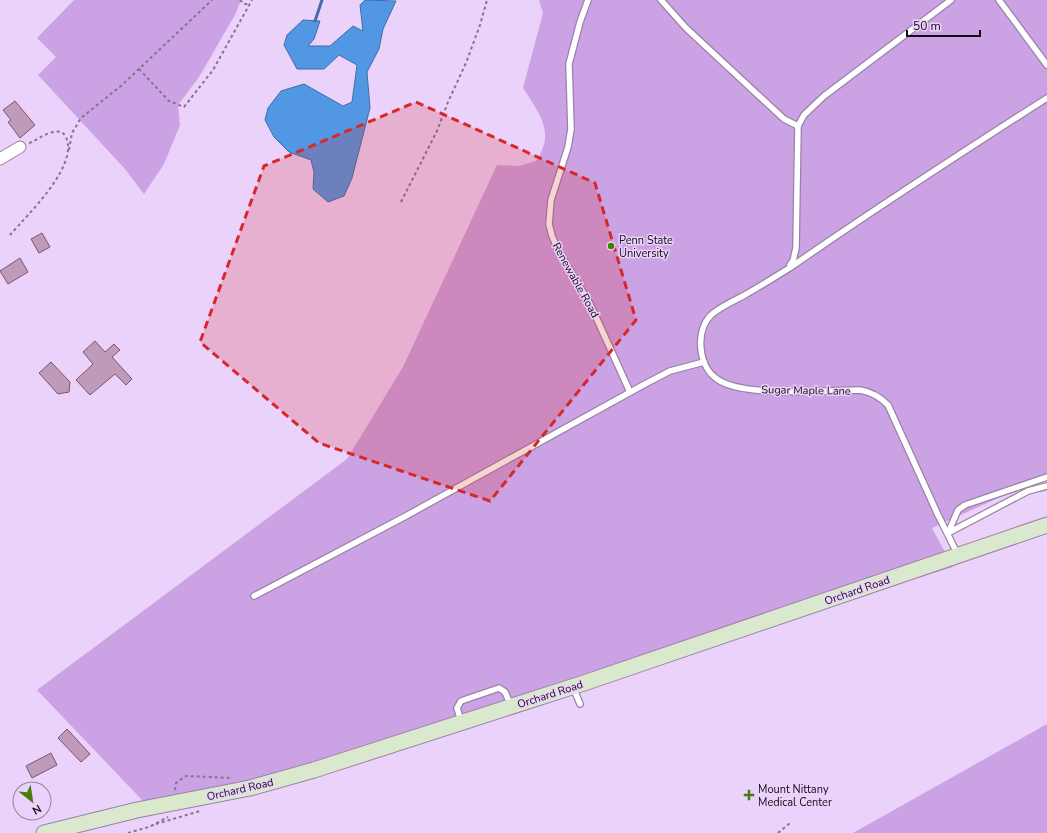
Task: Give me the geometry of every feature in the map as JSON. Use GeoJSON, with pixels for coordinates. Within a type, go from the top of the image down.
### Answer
{"type":"FeatureCollection","features":[{"type":"Feature","properties":{"kind":"street"},"geometry":{"type":"LineString","coordinates":[[0,159],[20,148]]}},
{"type":"Feature","properties":{"kind":"street","name":"Orchard Road"},"geometry":{"type":"LineString","coordinates":[[44,833],[137,810],[250,788],[511,707],[1047,525]]}},
{"type":"Feature","properties":{"kind":"lane","name":"Renewable Road"},"geometry":{"type":"LineString","coordinates":[[588,0],[580,22],[569,64],[571,129],[568,147],[551,200],[549,224],[557,247],[590,304],[630,392]]}},
{"type":"Feature","properties":{"kind":"lane"},"geometry":{"type":"LineString","coordinates":[[661,0],[686,28],[784,119],[798,126]]}},
{"type":"Feature","properties":{"kind":"lane"},"geometry":{"type":"LineString","coordinates":[[788,268],[793,260],[796,248],[798,126],[804,115],[824,96],[951,0]]}},
{"type":"Feature","properties":{"kind":"lane"},"geometry":{"type":"LineString","coordinates":[[999,0],[1047,65]]}},
{"type":"Feature","properties":{"kind":"lane"},"geometry":{"type":"LineString","coordinates":[[254,596],[404,517],[670,371],[704,362],[702,335],[706,322],[711,315],[788,268],[922,178],[1047,98]]}},
{"type":"Feature","properties":{"kind":"lane","name":"Sugar Maple Lane"},"geometry":{"type":"LineString","coordinates":[[704,362],[715,378],[732,386],[743,389],[860,390],[869,391],[882,398],[888,406],[958,555]]}},
{"type":"Feature","properties":{"kind":"lane"},"geometry":{"type":"LineString","coordinates":[[948,533],[956,514],[965,505],[1047,477]]}},
{"type":"Feature","properties":{"kind":"lane"},"geometry":{"type":"LineString","coordinates":[[948,533],[1028,491],[1047,486]]}},
{"type":"Feature","properties":{"kind":"lane"},"geometry":{"type":"LineString","coordinates":[[573,686],[580,704]]}},
{"type":"Feature","properties":{"kind":"lane"},"geometry":{"type":"LineString","coordinates":[[462,722],[457,708],[461,701],[499,688],[505,692],[511,707]]}},
{"type":"Feature","properties":{"kind":"path"},"geometry":{"type":"LineString","coordinates":[[10,235],[35,207],[61,173],[69,150],[72,133],[81,118],[122,85],[212,0]]}},
{"type":"Feature","properties":{"kind":"path"},"geometry":{"type":"LineString","coordinates":[[240,0],[244,4],[249,4]]}},
{"type":"Feature","properties":{"kind":"path"},"geometry":{"type":"LineString","coordinates":[[139,69],[169,101],[184,107],[213,70],[252,0]]}},
{"type":"Feature","properties":{"kind":"path"},"geometry":{"type":"LineString","coordinates":[[401,202],[437,131],[448,102],[466,63],[480,25],[487,0]]}},
{"type":"Feature","properties":{"kind":"path"},"geometry":{"type":"LineString","coordinates":[[20,148],[50,133],[59,132],[65,135],[69,144],[69,150]]}},
{"type":"Feature","properties":{"kind":"path"},"geometry":{"type":"LineString","coordinates":[[176,795],[176,784],[186,776],[234,778]]}},
{"type":"Feature","properties":{"kind":"path"},"geometry":{"type":"LineString","coordinates":[[778,833],[790,823]]}},
{"type":"Feature","properties":{"kind":"path"},"geometry":{"type":"LineString","coordinates":[[128,833],[151,826]]}},
{"type":"Feature","properties":{"kind":"highlighted area"},"geometry":{"type":"Polygon","coordinates":[[[416,102],[595,183],[636,320],[490,501],[319,443],[200,342],[264,166],[416,102]]]}},
{"type":"Feature","properties":{"kind":"shaded area"},"geometry":{"type":"Polygon","coordinates":[[[74,0],[241,0],[235,15],[199,77],[178,105],[180,125],[164,164],[144,194],[125,169],[38,75],[56,57],[37,38],[74,0]]]}},
{"type":"Feature","properties":{"kind":"shaded area","name":"Penn State University"},"geometry":{"type":"Polygon","coordinates":[[[539,0],[1047,0],[1047,478],[1040,479],[932,528],[953,567],[147,817],[143,801],[37,690],[347,459],[403,367],[497,165],[519,166],[536,161],[542,151],[545,141],[543,123],[535,106],[523,88],[543,13],[539,0]]]}},
{"type":"Feature","properties":{"kind":"shaded area"},"geometry":{"type":"Polygon","coordinates":[[[1047,724],[1047,833],[853,833],[1047,724]]]}},
{"type":"Feature","properties":{"kind":"water"},"geometry":{"type":"Polygon","coordinates":[[[365,0],[396,1],[383,29],[379,49],[367,72],[370,108],[352,178],[344,196],[328,202],[313,189],[314,172],[311,160],[289,152],[274,137],[265,120],[268,108],[281,91],[304,84],[343,106],[352,102],[357,65],[339,55],[324,69],[297,69],[284,45],[287,35],[303,20],[320,21],[314,39],[308,46],[330,46],[353,26],[363,31],[360,5],[365,0]]]}},
{"type":"Feature","properties":{"kind":"building"},"geometry":{"type":"Polygon","coordinates":[[[15,101],[35,125],[20,138],[8,122],[11,120],[3,110],[15,101]]]}},
{"type":"Feature","properties":{"kind":"building"},"geometry":{"type":"Polygon","coordinates":[[[42,233],[50,247],[39,253],[31,239],[42,233]]]}},
{"type":"Feature","properties":{"kind":"building"},"geometry":{"type":"Polygon","coordinates":[[[20,258],[28,272],[8,284],[0,271],[20,258]]]}},
{"type":"Feature","properties":{"kind":"building"},"geometry":{"type":"Polygon","coordinates":[[[95,341],[105,352],[114,344],[120,350],[112,357],[132,379],[126,385],[115,374],[90,395],[76,380],[93,364],[83,352],[95,341]]]}},
{"type":"Feature","properties":{"kind":"building"},"geometry":{"type":"Polygon","coordinates":[[[51,362],[70,382],[69,392],[58,394],[39,373],[51,362]]]}},
{"type":"Feature","properties":{"kind":"building"},"geometry":{"type":"Polygon","coordinates":[[[67,729],[90,754],[81,762],[58,738],[67,729]]]}},
{"type":"Feature","properties":{"kind":"building"},"geometry":{"type":"Polygon","coordinates":[[[51,753],[57,765],[32,778],[26,766],[51,753]]]}},
{"type":"Feature","properties":{"kind":"waterway"},"geometry":{"type":"LineString","coordinates":[[315,21],[322,0]]}},
{"type":"Feature","properties":{"kind":"place","name":"Penn State University"},"geometry":{"type":"Point","coordinates":[611,246]}},
{"type":"Feature","properties":{"kind":"place","name":"Mount Nittany Medical Center"},"geometry":{"type":"Point","coordinates":[749,795]}}]}
